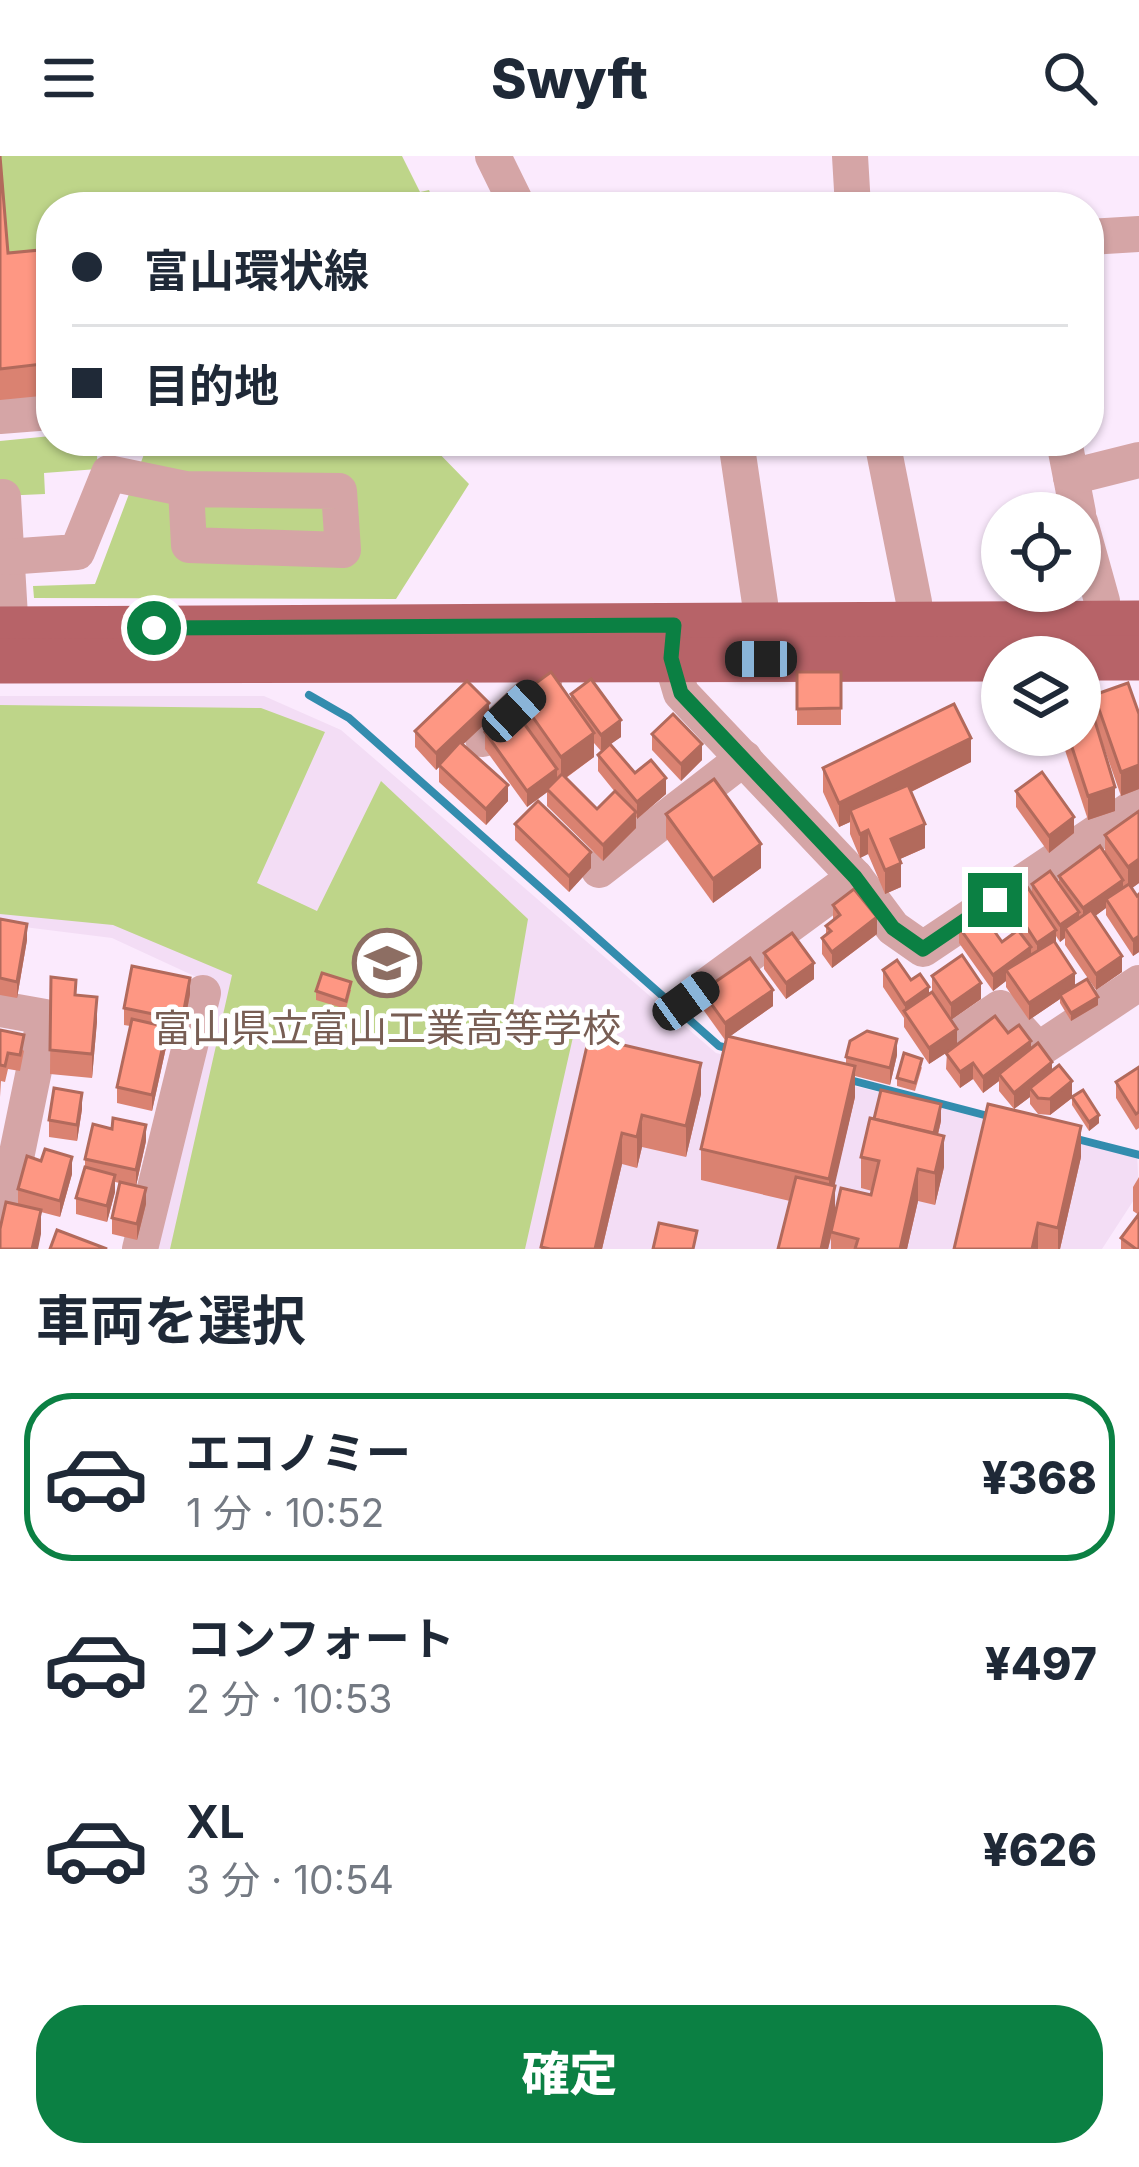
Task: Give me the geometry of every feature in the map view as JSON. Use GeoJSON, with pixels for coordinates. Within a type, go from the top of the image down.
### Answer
{"type":"FeatureCollection","features":[{"type":"Feature","properties":{"kind":"main road"},"geometry":{"type":"LineString","coordinates":[[6,645],[547,659],[673,642]]}},
{"type":"Feature","properties":{"kind":"main road"},"geometry":{"type":"LineString","coordinates":[[915,642],[981,654]]}},
{"type":"Feature","properties":{"kind":"main road"},"geometry":{"type":"LineString","coordinates":[[6,645],[1112,644]]}},
{"type":"Feature","properties":{"kind":"street"},"geometry":{"type":"LineString","coordinates":[[494,156],[511,192]]}},
{"type":"Feature","properties":{"kind":"street"},"geometry":{"type":"LineString","coordinates":[[850,156],[852,192]]}},
{"type":"Feature","properties":{"kind":"street"},"geometry":{"type":"LineString","coordinates":[[1104,236],[1139,234]]}},
{"type":"Feature","properties":{"kind":"street"},"geometry":{"type":"LineString","coordinates":[[0,416],[36,413]]}},
{"type":"Feature","properties":{"kind":"street"},"geometry":{"type":"LineString","coordinates":[[738,456],[761,642]]}},
{"type":"Feature","properties":{"kind":"street"},"geometry":{"type":"LineString","coordinates":[[884,456],[915,642]]}},
{"type":"Feature","properties":{"kind":"street"},"geometry":{"type":"LineString","coordinates":[[1067,456],[1074,492]]}},
{"type":"Feature","properties":{"kind":"street"},"geometry":{"type":"LineString","coordinates":[[6,557],[77,552],[108,457],[186,489]]}},
{"type":"Feature","properties":{"kind":"street"},"geometry":{"type":"LineString","coordinates":[[1093,492],[1139,460]]}},
{"type":"Feature","properties":{"kind":"street"},"geometry":{"type":"LineString","coordinates":[[3,497],[6,645]]}},
{"type":"Feature","properties":{"kind":"street"},"geometry":{"type":"LineString","coordinates":[[1101,597],[1112,644]]}},
{"type":"Feature","properties":{"kind":"street"},"geometry":{"type":"LineString","coordinates":[[673,642],[681,693],[855,877],[893,928],[923,949],[1139,804]]}},
{"type":"Feature","properties":{"kind":"street"},"geometry":{"type":"LineString","coordinates":[[483,739],[544,682],[547,659]]}},
{"type":"Feature","properties":{"kind":"street"},"geometry":{"type":"LineString","coordinates":[[599,870],[744,758]]}},
{"type":"Feature","properties":{"kind":"street"},"geometry":{"type":"LineString","coordinates":[[686,1001],[855,877]]}},
{"type":"Feature","properties":{"kind":"street"},"geometry":{"type":"LineString","coordinates":[[961,1035],[1000,1008],[1038,1050],[1139,983]]}},
{"type":"Feature","properties":{"kind":"street"},"geometry":{"type":"LineString","coordinates":[[140,1249],[203,993]]}},
{"type":"Feature","properties":{"kind":"street"},"geometry":{"type":"LineString","coordinates":[[0,1009],[45,1017],[8,1197],[0,1210]]}},
{"type":"Feature","properties":{"kind":"shaded area","name":"富山県立富山工業高等学校"},"geometry":{"type":"Polygon","coordinates":[[[0,696],[264,696],[341,730],[716,1053],[1137,1154],[1139,1192],[1102,1249],[150,1249],[218,987],[112,938],[0,924],[0,696]]]}},
{"type":"Feature","properties":{"kind":"green space"},"geometry":{"type":"Polygon","coordinates":[[[0,156],[402,156],[420,192],[36,192],[36,281],[8,284],[0,156]]]}},
{"type":"Feature","properties":{"kind":"green space"},"geometry":{"type":"Polygon","coordinates":[[[36,437],[36,456],[97,456],[98,469],[44,473],[45,494],[0,496],[0,441],[36,437]]]}},
{"type":"Feature","properties":{"kind":"green space"},"geometry":{"type":"Polygon","coordinates":[[[143,456],[442,456],[469,484],[396,599],[34,598],[33,586],[95,584],[143,456]]]}},
{"type":"Feature","properties":{"kind":"green space"},"geometry":{"type":"Polygon","coordinates":[[[0,705],[261,708],[325,732],[257,883],[317,911],[381,781],[528,919],[511,1018],[573,1037],[525,1249],[170,1249],[232,975],[113,925],[0,914],[0,705]]]}},
{"type":"Feature","properties":{"kind":"building"},"geometry":{"type":"Polygon","coordinates":[[[0,156],[8,253],[36,250],[36,365],[0,369],[0,156]]]}},
{"type":"Feature","properties":{"kind":"building"},"geometry":{"type":"Polygon","coordinates":[[[551,672],[594,733],[561,757],[518,696],[551,672]]]}},
{"type":"Feature","properties":{"kind":"building"},"geometry":{"type":"Polygon","coordinates":[[[797,672],[841,672],[841,708],[797,709],[797,672]]]}},
{"type":"Feature","properties":{"kind":"building"},"geometry":{"type":"Polygon","coordinates":[[[591,679],[621,720],[601,735],[571,694],[591,679]]]}},
{"type":"Feature","properties":{"kind":"building"},"geometry":{"type":"Polygon","coordinates":[[[467,681],[489,703],[436,753],[415,731],[467,681]]]}},
{"type":"Feature","properties":{"kind":"building"},"geometry":{"type":"Polygon","coordinates":[[[1128,683],[1139,714],[1139,765],[1121,772],[1101,715],[1101,693],[1128,683]]]}},
{"type":"Feature","properties":{"kind":"building"},"geometry":{"type":"Polygon","coordinates":[[[954,704],[971,738],[839,803],[823,768],[954,704]]]}},
{"type":"Feature","properties":{"kind":"building"},"geometry":{"type":"Polygon","coordinates":[[[515,711],[557,769],[527,791],[485,732],[515,711]]]}},
{"type":"Feature","properties":{"kind":"building"},"geometry":{"type":"Polygon","coordinates":[[[673,714],[702,744],[681,764],[652,734],[673,714]]]}},
{"type":"Feature","properties":{"kind":"building"},"geometry":{"type":"Polygon","coordinates":[[[1101,741],[1115,787],[1088,796],[1075,756],[1101,756],[1101,741]]]}},
{"type":"Feature","properties":{"kind":"building"},"geometry":{"type":"Polygon","coordinates":[[[460,742],[508,785],[486,809],[439,765],[460,742]]]}},
{"type":"Feature","properties":{"kind":"building"},"geometry":{"type":"Polygon","coordinates":[[[610,744],[635,773],[651,760],[666,778],[637,802],[598,755],[610,744]]]}},
{"type":"Feature","properties":{"kind":"building"},"geometry":{"type":"Polygon","coordinates":[[[1042,772],[1074,817],[1049,836],[1016,791],[1042,772]]]}},
{"type":"Feature","properties":{"kind":"building"},"geometry":{"type":"Polygon","coordinates":[[[562,774],[597,809],[615,791],[636,812],[603,845],[547,789],[562,774]]]}},
{"type":"Feature","properties":{"kind":"building"},"geometry":{"type":"Polygon","coordinates":[[[714,779],[761,844],[713,879],[666,814],[714,779]]]}},
{"type":"Feature","properties":{"kind":"building"},"geometry":{"type":"Polygon","coordinates":[[[908,785],[925,824],[891,839],[901,863],[885,870],[868,830],[860,834],[850,810],[908,785]]]}},
{"type":"Feature","properties":{"kind":"building"},"geometry":{"type":"Polygon","coordinates":[[[538,801],[591,852],[569,876],[515,824],[538,801]]]}},
{"type":"Feature","properties":{"kind":"building"},"geometry":{"type":"Polygon","coordinates":[[[1139,811],[1139,859],[1128,867],[1105,835],[1139,811]]]}},
{"type":"Feature","properties":{"kind":"building"},"geometry":{"type":"Polygon","coordinates":[[[1100,846],[1123,880],[1083,908],[1059,876],[1100,846]]]}},
{"type":"Feature","properties":{"kind":"building"},"geometry":{"type":"Polygon","coordinates":[[[1050,871],[1079,912],[1060,925],[1032,884],[1050,871]]]}},
{"type":"Feature","properties":{"kind":"building"},"geometry":{"type":"Polygon","coordinates":[[[1022,879],[1056,930],[1037,943],[1004,892],[1022,879]]]}},
{"type":"Feature","properties":{"kind":"building"},"geometry":{"type":"Polygon","coordinates":[[[1129,884],[1139,894],[1139,936],[1133,940],[1106,899],[1129,884]]]}},
{"type":"Feature","properties":{"kind":"building"},"geometry":{"type":"Polygon","coordinates":[[[854,889],[877,917],[832,952],[822,938],[831,931],[826,926],[840,915],[833,905],[854,889]]]}},
{"type":"Feature","properties":{"kind":"building"},"geometry":{"type":"Polygon","coordinates":[[[1091,910],[1122,956],[1096,974],[1065,928],[1091,910]]]}},
{"type":"Feature","properties":{"kind":"building"},"geometry":{"type":"Polygon","coordinates":[[[980,911],[1002,942],[1018,930],[1031,947],[993,975],[959,927],[980,911]]]}},
{"type":"Feature","properties":{"kind":"building"},"geometry":{"type":"Polygon","coordinates":[[[0,919],[27,924],[17,982],[0,978],[0,919]]]}},
{"type":"Feature","properties":{"kind":"building"},"geometry":{"type":"Polygon","coordinates":[[[792,933],[814,963],[786,983],[764,953],[792,933]]]}},
{"type":"Feature","properties":{"kind":"building"},"geometry":{"type":"Polygon","coordinates":[[[1054,941],[1075,973],[1029,1003],[1006,970],[1054,941]]]}},
{"type":"Feature","properties":{"kind":"building"},"geometry":{"type":"Polygon","coordinates":[[[962,955],[981,983],[951,1004],[932,976],[962,955]]]}},
{"type":"Feature","properties":{"kind":"building"},"geometry":{"type":"Polygon","coordinates":[[[750,958],[773,990],[725,1023],[702,991],[750,958]]]}},
{"type":"Feature","properties":{"kind":"building"},"geometry":{"type":"Polygon","coordinates":[[[897,960],[911,980],[920,974],[929,987],[905,1004],[883,970],[897,960]]]}},
{"type":"Feature","properties":{"kind":"building"},"geometry":{"type":"Polygon","coordinates":[[[132,966],[190,978],[182,1020],[124,1008],[132,966]]]}},
{"type":"Feature","properties":{"kind":"building"},"geometry":{"type":"Polygon","coordinates":[[[322,973],[351,982],[346,1001],[316,991],[322,973]]]}},
{"type":"Feature","properties":{"kind":"building"},"geometry":{"type":"Polygon","coordinates":[[[51,977],[76,980],[75,995],[97,997],[92,1054],[50,1050],[51,977]]]}},
{"type":"Feature","properties":{"kind":"building"},"geometry":{"type":"Polygon","coordinates":[[[1087,979],[1098,997],[1071,1013],[1060,995],[1087,979]]]}},
{"type":"Feature","properties":{"kind":"building"},"geometry":{"type":"Polygon","coordinates":[[[932,992],[957,1029],[929,1048],[904,1011],[932,992]]]}},
{"type":"Feature","properties":{"kind":"building"},"geometry":{"type":"Polygon","coordinates":[[[995,1016],[1008,1033],[1019,1025],[1031,1041],[983,1077],[973,1063],[960,1072],[946,1053],[995,1016]]]}},
{"type":"Feature","properties":{"kind":"building"},"geometry":{"type":"Polygon","coordinates":[[[132,1019],[167,1027],[152,1095],[117,1087],[132,1019]]]}},
{"type":"Feature","properties":{"kind":"building"},"geometry":{"type":"Polygon","coordinates":[[[0,1030],[24,1035],[20,1055],[8,1053],[5,1066],[0,1065],[0,1030]]]}},
{"type":"Feature","properties":{"kind":"building"},"geometry":{"type":"Polygon","coordinates":[[[867,1031],[897,1039],[890,1068],[846,1057],[850,1041],[867,1031]]]}},
{"type":"Feature","properties":{"kind":"building"},"geometry":{"type":"Polygon","coordinates":[[[727,1036],[855,1066],[829,1179],[701,1149],[727,1036]]]}},
{"type":"Feature","properties":{"kind":"building"},"geometry":{"type":"Polygon","coordinates":[[[589,1037],[701,1063],[686,1126],[642,1115],[637,1137],[622,1133],[595,1249],[550,1249],[541,1247],[589,1037]]]}},
{"type":"Feature","properties":{"kind":"building"},"geometry":{"type":"Polygon","coordinates":[[[1038,1043],[1052,1062],[1014,1093],[999,1074],[1038,1043]]]}},
{"type":"Feature","properties":{"kind":"building"},"geometry":{"type":"Polygon","coordinates":[[[904,1053],[922,1059],[915,1083],[897,1078],[904,1053]]]}},
{"type":"Feature","properties":{"kind":"building"},"geometry":{"type":"Polygon","coordinates":[[[1059,1065],[1072,1081],[1050,1099],[1038,1098],[1030,1088],[1059,1065]]]}},
{"type":"Feature","properties":{"kind":"building"},"geometry":{"type":"Polygon","coordinates":[[[1139,1067],[1139,1112],[1136,1114],[1116,1082],[1139,1067]]]}},
{"type":"Feature","properties":{"kind":"building"},"geometry":{"type":"Polygon","coordinates":[[[54,1088],[82,1093],[77,1125],[49,1120],[54,1088]]]}},
{"type":"Feature","properties":{"kind":"building"},"geometry":{"type":"Polygon","coordinates":[[[881,1090],[941,1104],[934,1133],[874,1119],[881,1090]]]}},
{"type":"Feature","properties":{"kind":"building"},"geometry":{"type":"Polygon","coordinates":[[[1083,1090],[1099,1115],[1089,1122],[1072,1097],[1083,1090]]]}},
{"type":"Feature","properties":{"kind":"building"},"geometry":{"type":"Polygon","coordinates":[[[988,1104],[1081,1126],[1058,1228],[1038,1223],[1032,1249],[954,1249],[988,1104]]]}},
{"type":"Feature","properties":{"kind":"building"},"geometry":{"type":"Polygon","coordinates":[[[113,1118],[146,1125],[136,1170],[85,1159],[93,1124],[112,1129],[113,1118]]]}},
{"type":"Feature","properties":{"kind":"building"},"geometry":{"type":"Polygon","coordinates":[[[870,1118],[944,1136],[935,1173],[918,1169],[900,1249],[855,1249],[858,1239],[831,1232],[841,1188],[871,1195],[879,1161],[861,1157],[870,1118]]]}},
{"type":"Feature","properties":{"kind":"building"},"geometry":{"type":"Polygon","coordinates":[[[45,1149],[72,1157],[60,1201],[18,1189],[27,1156],[41,1161],[45,1149]]]}},
{"type":"Feature","properties":{"kind":"building"},"geometry":{"type":"Polygon","coordinates":[[[85,1167],[115,1175],[107,1206],[76,1198],[85,1167]]]}},
{"type":"Feature","properties":{"kind":"building"},"geometry":{"type":"Polygon","coordinates":[[[796,1177],[835,1186],[821,1249],[778,1249],[796,1177]]]}},
{"type":"Feature","properties":{"kind":"building"},"geometry":{"type":"Polygon","coordinates":[[[120,1182],[146,1188],[137,1224],[112,1218],[120,1182]]]}},
{"type":"Feature","properties":{"kind":"building"},"geometry":{"type":"Polygon","coordinates":[[[6,1202],[41,1210],[32,1249],[0,1249],[6,1202]]]}},
{"type":"Feature","properties":{"kind":"building"},"geometry":{"type":"Polygon","coordinates":[[[1139,1214],[1139,1249],[1136,1249],[1121,1238],[1139,1214]]]}},
{"type":"Feature","properties":{"kind":"building"},"geometry":{"type":"Polygon","coordinates":[[[659,1223],[697,1231],[693,1249],[653,1249],[659,1223]]]}},
{"type":"Feature","properties":{"kind":"building"},"geometry":{"type":"Polygon","coordinates":[[[57,1230],[107,1249],[50,1249],[57,1230]]]}},
{"type":"Feature","properties":{"kind":"waterway"},"geometry":{"type":"LineString","coordinates":[[309,695],[349,718],[719,1046],[731,1049]]}},
{"type":"Feature","properties":{"kind":"waterway"},"geometry":{"type":"LineString","coordinates":[[850,1080],[992,1117]]}},
{"type":"Feature","properties":{"kind":"waterway"},"geometry":{"type":"LineString","coordinates":[[1077,1139],[1139,1155]]}},
{"type":"Feature","properties":{"kind":"place","name":"富山県立富山工業高等学校"},"geometry":{"type":"Point","coordinates":[387,963]}},
{"type":"Feature","properties":{"kind":"route"},"geometry":{"type":"LineString","coordinates":[[154,628],[674,625],[671,658],[681,693],[855,877],[893,928],[923,949],[995,900]]}}]}
